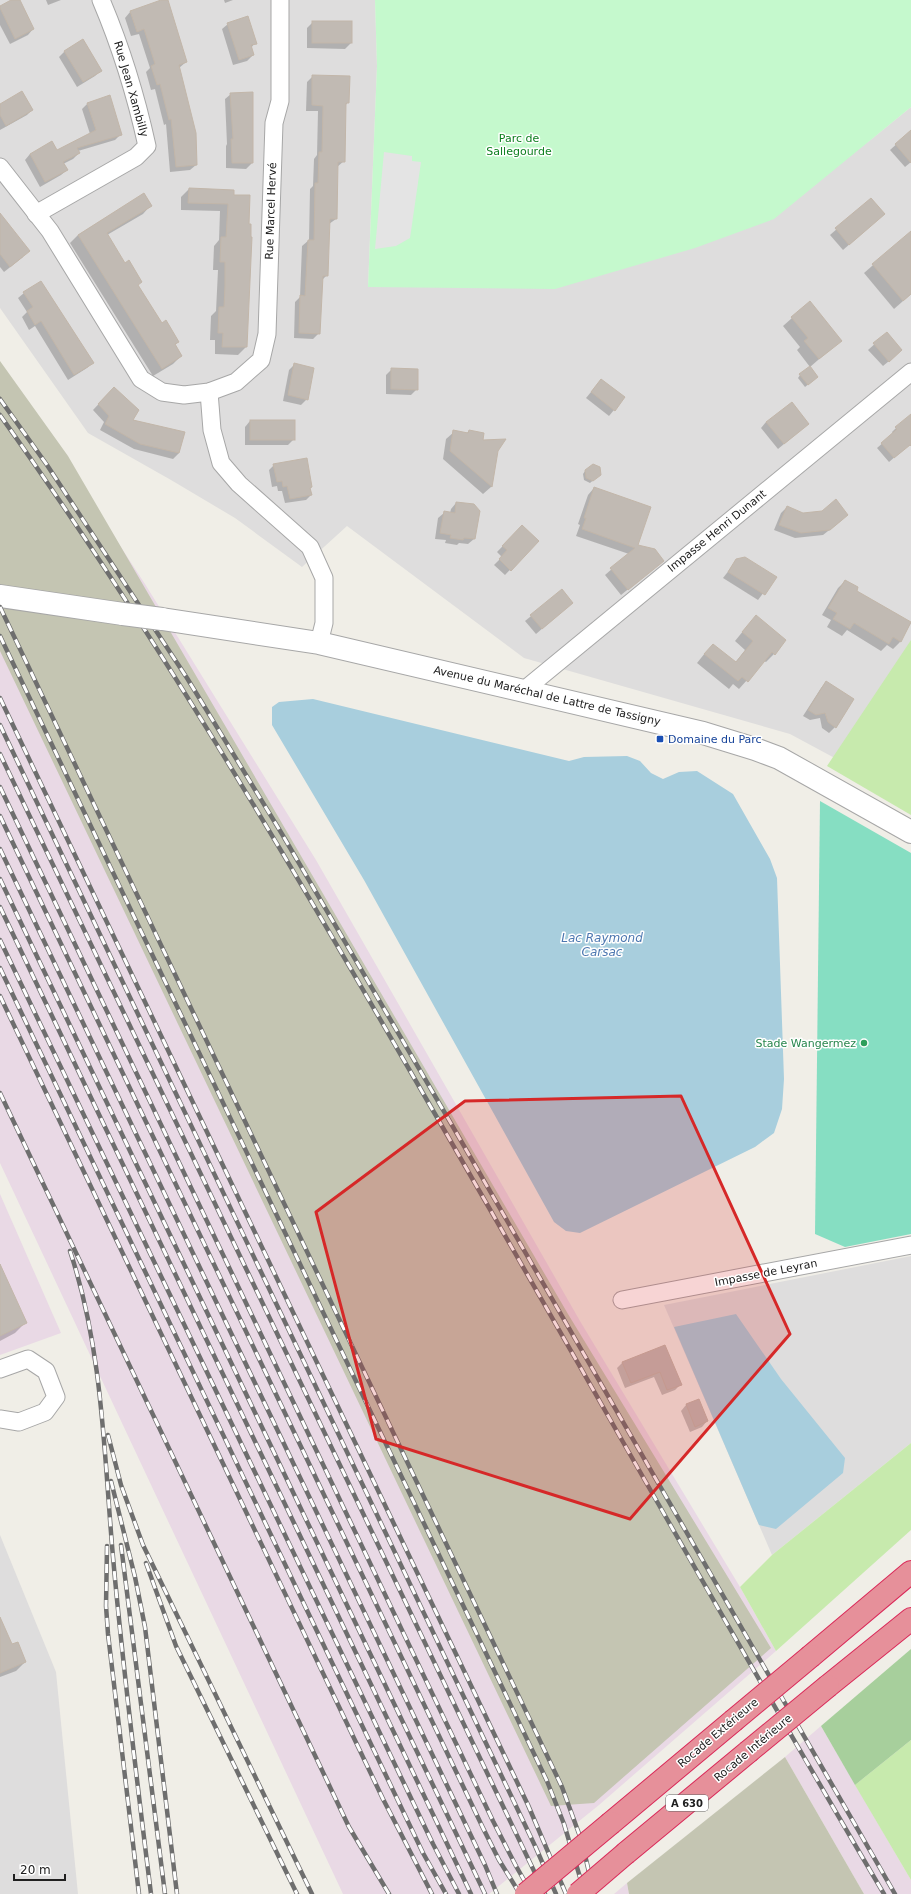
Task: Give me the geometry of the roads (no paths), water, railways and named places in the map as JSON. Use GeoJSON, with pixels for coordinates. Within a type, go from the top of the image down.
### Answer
{"type":"FeatureCollection","features":[{"type":"Feature","properties":{"kind":"highway","name":"Rocade Extérieure"},"geometry":{"type":"LineString","coordinates":[[526,1894],[911,1572]]}},
{"type":"Feature","properties":{"kind":"highway","name":"Rocade Intérieure"},"geometry":{"type":"LineString","coordinates":[[578,1894],[748,1752],[911,1619]]}},
{"type":"Feature","properties":{"kind":"street","name":"Rue Jean Xambilly"},"geometry":{"type":"LineString","coordinates":[[36,214],[136,157],[147,146],[140,114],[114,32],[101,0]]}},
{"type":"Feature","properties":{"kind":"street","name":"Rue Marcel Hervé"},"geometry":{"type":"LineString","coordinates":[[0,167],[50,231],[141,378],[162,392],[184,395],[209,392],[236,382],[261,360],[267,334],[274,123],[280,101],[280,0]]}},
{"type":"Feature","properties":{"kind":"street","name":"Impasse Henri Dunant"},"geometry":{"type":"LineString","coordinates":[[523,691],[911,372]]}},
{"type":"Feature","properties":{"kind":"street"},"geometry":{"type":"LineString","coordinates":[[209,392],[212,430],[221,463],[239,484],[310,547],[324,578],[324,623],[319,643]]}},
{"type":"Feature","properties":{"kind":"street","name":"Avenue du Maréchal de Lattre de Tassigny"},"geometry":{"type":"LineString","coordinates":[[0,596],[319,643],[703,733],[755,749],[786,762],[911,832]]}},
{"type":"Feature","properties":{"kind":"street","name":"Impasse de Leyran"},"geometry":{"type":"LineString","coordinates":[[622,1300],[911,1245]]}},
{"type":"Feature","properties":{"kind":"street"},"geometry":{"type":"LineString","coordinates":[[0,1369],[28,1359],[46,1371],[56,1397],[45,1412],[19,1422],[0,1419]]}},
{"type":"Feature","properties":{"kind":"water","name":"Lac Raymond Carsac"},"geometry":{"type":"Polygon","coordinates":[[[313,699],[569,761],[584,757],[627,756],[640,761],[651,773],[663,779],[679,772],[697,771],[733,794],[770,859],[777,878],[784,1079],[782,1109],[774,1133],[755,1147],[580,1233],[566,1231],[554,1222],[364,880],[272,725],[272,707],[279,702],[313,699]]]}},
{"type":"Feature","properties":{"kind":"water"},"geometry":{"type":"Polygon","coordinates":[[[736,1314],[781,1379],[845,1458],[843,1473],[776,1529],[759,1525],[674,1327],[736,1314]]]}},
{"type":"Feature","properties":{"kind":"railway"},"geometry":{"type":"LineString","coordinates":[[0,399],[47,465],[187,678],[282,834],[449,1120],[895,1894]]}},
{"type":"Feature","properties":{"kind":"railway"},"geometry":{"type":"LineString","coordinates":[[0,415],[110,576],[163,658],[265,824],[413,1076],[765,1690],[884,1894]]}},
{"type":"Feature","properties":{"kind":"railway"},"geometry":{"type":"LineString","coordinates":[[0,607],[562,1787],[582,1842],[594,1894]]}},
{"type":"Feature","properties":{"kind":"railway"},"geometry":{"type":"LineString","coordinates":[[0,636],[547,1781],[564,1824],[585,1894]]}},
{"type":"Feature","properties":{"kind":"railway"},"geometry":{"type":"LineString","coordinates":[[0,698],[528,1805],[566,1894]]}},
{"type":"Feature","properties":{"kind":"railway"},"geometry":{"type":"LineString","coordinates":[[0,725],[536,1848],[556,1894]]}},
{"type":"Feature","properties":{"kind":"railway"},"geometry":{"type":"LineString","coordinates":[[0,754],[545,1894]]}},
{"type":"Feature","properties":{"kind":"railway"},"geometry":{"type":"LineString","coordinates":[[0,787],[493,1821],[532,1894]]}},
{"type":"Feature","properties":{"kind":"railway"},"geometry":{"type":"LineString","coordinates":[[0,816],[483,1828],[499,1860],[520,1894]]}},
{"type":"Feature","properties":{"kind":"railway"},"geometry":{"type":"LineString","coordinates":[[0,849],[485,1865],[497,1894]]}},
{"type":"Feature","properties":{"kind":"railway"},"geometry":{"type":"LineString","coordinates":[[0,879],[485,1894]]}},
{"type":"Feature","properties":{"kind":"railway"},"geometry":{"type":"LineString","coordinates":[[0,907],[471,1894]]}},
{"type":"Feature","properties":{"kind":"railway"},"geometry":{"type":"LineString","coordinates":[[0,940],[433,1844],[459,1894]]}},
{"type":"Feature","properties":{"kind":"railway"},"geometry":{"type":"LineString","coordinates":[[0,968],[423,1853],[446,1894]]}},
{"type":"Feature","properties":{"kind":"railway"},"geometry":{"type":"LineString","coordinates":[[0,996],[383,1799],[432,1894]]}},
{"type":"Feature","properties":{"kind":"railway"},"geometry":{"type":"LineString","coordinates":[[0,1093],[349,1827],[389,1894]]}},
{"type":"Feature","properties":{"kind":"railway"},"geometry":{"type":"LineString","coordinates":[[70,1251],[81,1288],[96,1364],[121,1642],[151,1894]]}},
{"type":"Feature","properties":{"kind":"railway"},"geometry":{"type":"LineString","coordinates":[[108,1435],[121,1485],[143,1545],[312,1894]]}},
{"type":"Feature","properties":{"kind":"railway"},"geometry":{"type":"LineString","coordinates":[[111,1481],[135,1577],[145,1627],[177,1894]]}},
{"type":"Feature","properties":{"kind":"railway"},"geometry":{"type":"LineString","coordinates":[[121,1545],[165,1894]]}},
{"type":"Feature","properties":{"kind":"railway"},"geometry":{"type":"LineString","coordinates":[[107,1546],[106,1606],[108,1634],[139,1894]]}},
{"type":"Feature","properties":{"kind":"railway"},"geometry":{"type":"LineString","coordinates":[[146,1563],[176,1646],[297,1894]]}},
{"type":"Feature","properties":{"kind":"place","name":"Domaine du Parc"},"geometry":{"type":"Point","coordinates":[660,739]}},
{"type":"Feature","properties":{"kind":"place","name":"Stade Wangermez"},"geometry":{"type":"Point","coordinates":[864,1043]}},
{"type":"Feature","properties":{"kind":"park label","name":"Parc de Sallegourde"},"geometry":{"type":"Point","coordinates":[519,144]}}]}
